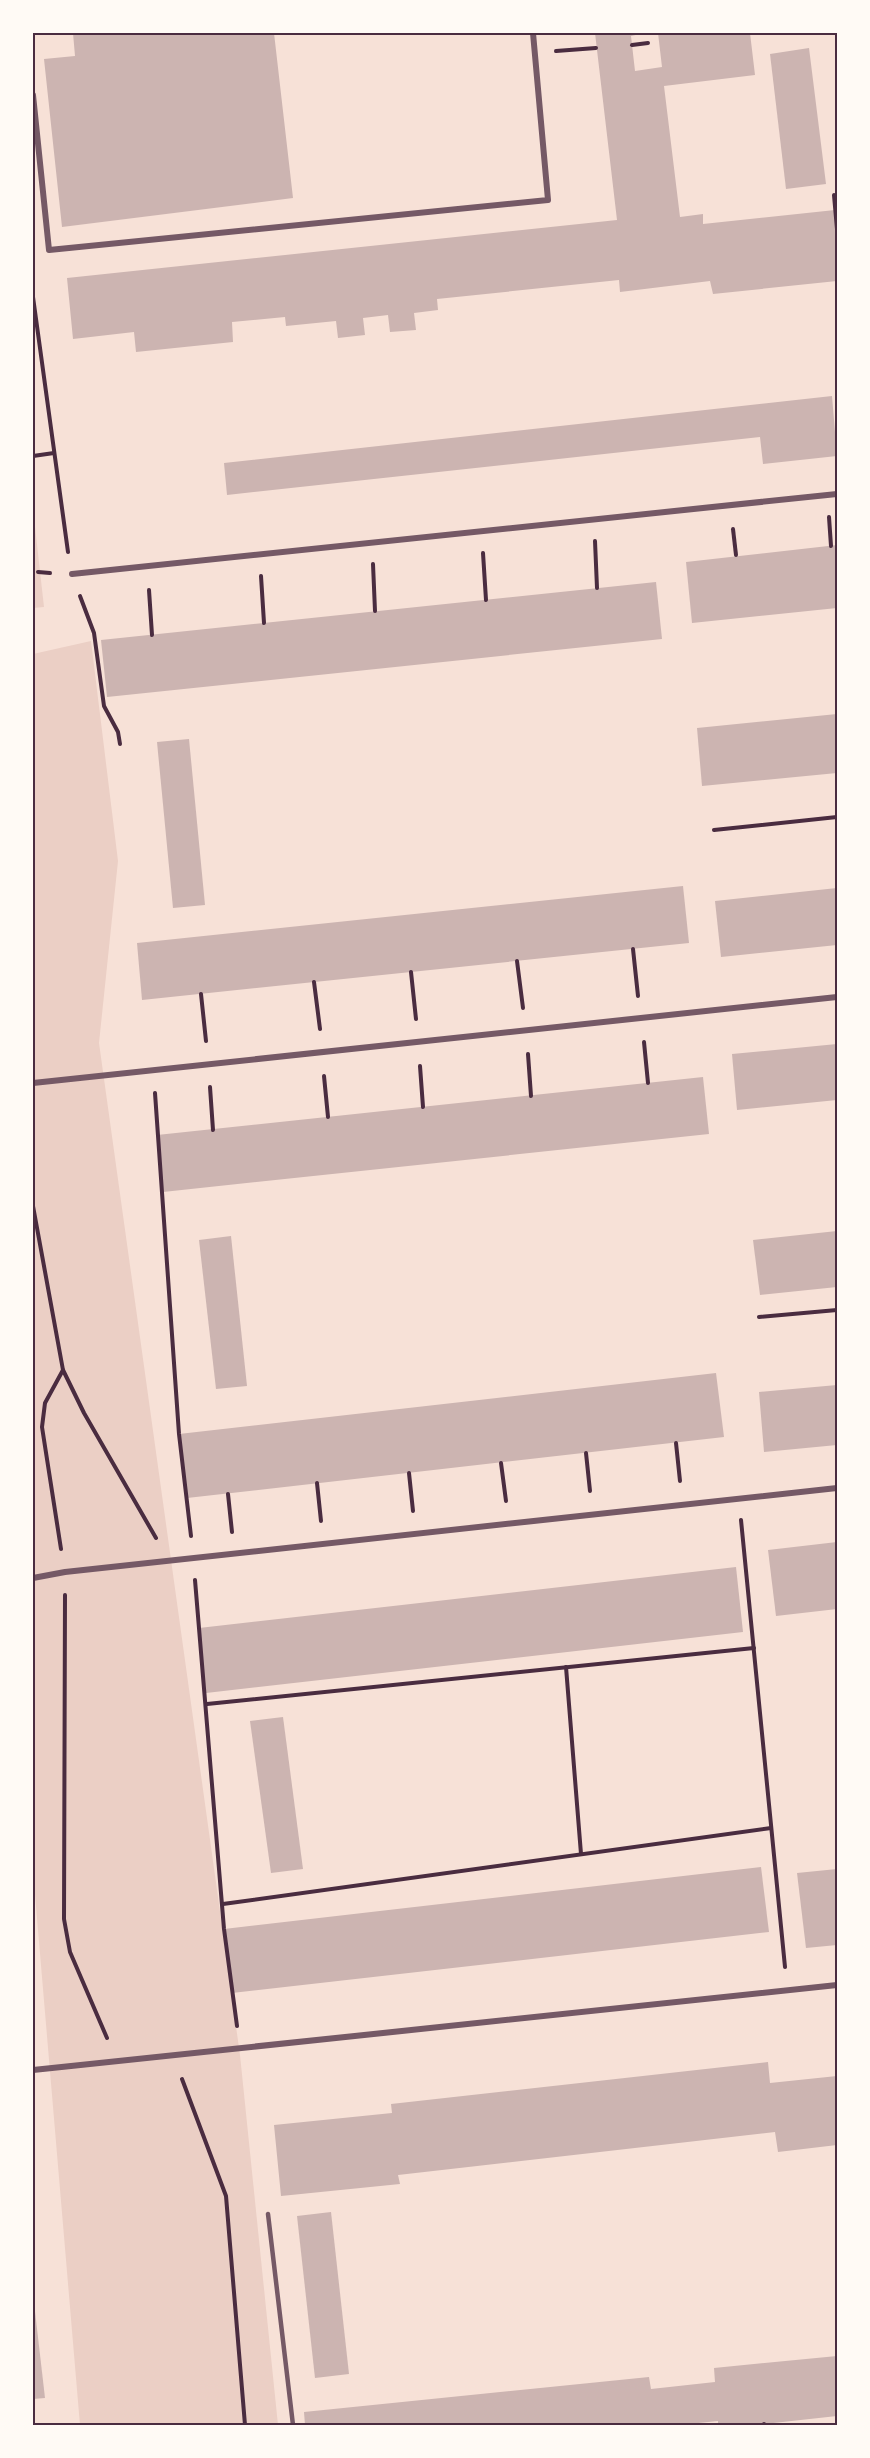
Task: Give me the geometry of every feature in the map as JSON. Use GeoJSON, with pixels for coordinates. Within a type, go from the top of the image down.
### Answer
{"type":"FeatureCollection","features":[{"type":"Feature","properties":{"kind":"street"},"geometry":{"type":"LineString","coordinates":[[33,94],[49,250],[548,200],[533,33]]}},
{"type":"Feature","properties":{"kind":"street"},"geometry":{"type":"LineString","coordinates":[[72,574],[837,494]]}},
{"type":"Feature","properties":{"kind":"street"},"geometry":{"type":"LineString","coordinates":[[33,1083],[837,997]]}},
{"type":"Feature","properties":{"kind":"street"},"geometry":{"type":"LineString","coordinates":[[33,1578],[65,1572],[837,1488]]}},
{"type":"Feature","properties":{"kind":"street"},"geometry":{"type":"LineString","coordinates":[[33,2070],[837,1985]]}},
{"type":"Feature","properties":{"kind":"lane"},"geometry":{"type":"LineString","coordinates":[[268,2214],[293,2425]]}},
{"type":"Feature","properties":{"kind":"path"},"geometry":{"type":"LineString","coordinates":[[632,45],[648,42]]}},
{"type":"Feature","properties":{"kind":"path"},"geometry":{"type":"LineString","coordinates":[[535,53],[596,48]]}},
{"type":"Feature","properties":{"kind":"path"},"geometry":{"type":"LineString","coordinates":[[834,195],[837,229]]}},
{"type":"Feature","properties":{"kind":"path"},"geometry":{"type":"LineString","coordinates":[[33,297],[35,332],[72,574],[94,633],[104,706],[118,732],[120,744]]}},
{"type":"Feature","properties":{"kind":"path"},"geometry":{"type":"LineString","coordinates":[[33,456],[54,453]]}},
{"type":"Feature","properties":{"kind":"path"},"geometry":{"type":"LineString","coordinates":[[594,519],[597,588]]}},
{"type":"Feature","properties":{"kind":"path"},"geometry":{"type":"LineString","coordinates":[[481,531],[486,600]]}},
{"type":"Feature","properties":{"kind":"path"},"geometry":{"type":"LineString","coordinates":[[372,542],[375,611]]}},
{"type":"Feature","properties":{"kind":"path"},"geometry":{"type":"LineString","coordinates":[[260,554],[264,623]]}},
{"type":"Feature","properties":{"kind":"path"},"geometry":{"type":"LineString","coordinates":[[147,566],[152,635]]}},
{"type":"Feature","properties":{"kind":"path"},"geometry":{"type":"LineString","coordinates":[[714,830],[837,817]]}},
{"type":"Feature","properties":{"kind":"path"},"geometry":{"type":"LineString","coordinates":[[633,949],[648,1083]]}},
{"type":"Feature","properties":{"kind":"path"},"geometry":{"type":"LineString","coordinates":[[517,961],[531,1095]]}},
{"type":"Feature","properties":{"kind":"path"},"geometry":{"type":"LineString","coordinates":[[411,972],[423,1107]]}},
{"type":"Feature","properties":{"kind":"path"},"geometry":{"type":"LineString","coordinates":[[314,982],[328,1117]]}},
{"type":"Feature","properties":{"kind":"path"},"geometry":{"type":"LineString","coordinates":[[201,994],[213,1130]]}},
{"type":"Feature","properties":{"kind":"path"},"geometry":{"type":"LineString","coordinates":[[33,1206],[63,1370],[84,1413],[170,1562]]}},
{"type":"Feature","properties":{"kind":"path"},"geometry":{"type":"LineString","coordinates":[[759,1317],[837,1310]]}},
{"type":"Feature","properties":{"kind":"path"},"geometry":{"type":"LineString","coordinates":[[63,1370],[45,1403],[42,1427],[65,1572],[64,1918],[70,1952],[117,2061]]}},
{"type":"Feature","properties":{"kind":"path"},"geometry":{"type":"LineString","coordinates":[[676,1443],[683,1505]]}},
{"type":"Feature","properties":{"kind":"path"},"geometry":{"type":"LineString","coordinates":[[586,1453],[593,1515]]}},
{"type":"Feature","properties":{"kind":"path"},"geometry":{"type":"LineString","coordinates":[[501,1463],[509,1524]]}},
{"type":"Feature","properties":{"kind":"path"},"geometry":{"type":"LineString","coordinates":[[409,1473],[416,1534]]}},
{"type":"Feature","properties":{"kind":"path"},"geometry":{"type":"LineString","coordinates":[[317,1483],[324,1545]]}},
{"type":"Feature","properties":{"kind":"path"},"geometry":{"type":"LineString","coordinates":[[228,1494],[235,1555]]}},
{"type":"Feature","properties":{"kind":"path"},"geometry":{"type":"LineString","coordinates":[[739,1499],[787,1990]]}},
{"type":"Feature","properties":{"kind":"path"},"geometry":{"type":"LineString","coordinates":[[207,1704],[754,1647]]}},
{"type":"Feature","properties":{"kind":"path"},"geometry":{"type":"LineString","coordinates":[[566,1667],[580,1854]]}},
{"type":"Feature","properties":{"kind":"path"},"geometry":{"type":"LineString","coordinates":[[223,1904],[771,1828]]}},
{"type":"Feature","properties":{"kind":"path"},"geometry":{"type":"LineString","coordinates":[[177,2054],[182,2078],[226,2196],[244,2425]]}},
{"type":"Feature","properties":{"kind":"shaded area"},"geometry":{"type":"Polygon","coordinates":[[[33,509],[44,607],[33,608],[33,509]]]}},
{"type":"Feature","properties":{"kind":"shaded area"},"geometry":{"type":"Polygon","coordinates":[[[91,641],[118,861],[99,1043],[240,2055],[278,2425],[80,2425],[33,1871],[33,654],[91,641]]]}},
{"type":"Feature","properties":{"kind":"building"},"geometry":{"type":"Polygon","coordinates":[[[73,33],[274,33],[293,198],[62,227],[44,59],[75,56],[73,33]]]}},
{"type":"Feature","properties":{"kind":"building"},"geometry":{"type":"Polygon","coordinates":[[[595,33],[645,33],[631,36],[635,71],[662,67],[658,33],[750,33],[755,75],[664,86],[680,217],[703,214],[703,224],[835,210],[837,281],[713,294],[710,281],[620,292],[619,280],[437,299],[438,310],[414,313],[416,330],[390,332],[388,315],[363,318],[365,335],[338,338],[336,321],[286,326],[285,317],[232,322],[233,342],[136,352],[134,332],[73,339],[67,278],[617,220],[595,33]]]}},
{"type":"Feature","properties":{"kind":"building"},"geometry":{"type":"Polygon","coordinates":[[[809,48],[826,184],[786,189],[770,54],[809,48]]]}},
{"type":"Feature","properties":{"kind":"building"},"geometry":{"type":"Polygon","coordinates":[[[832,396],[837,456],[763,464],[760,437],[227,495],[224,463],[832,396]]]}},
{"type":"Feature","properties":{"kind":"building"},"geometry":{"type":"Polygon","coordinates":[[[837,545],[837,608],[692,623],[686,562],[837,545]]]}},
{"type":"Feature","properties":{"kind":"building"},"geometry":{"type":"Polygon","coordinates":[[[656,582],[662,639],[107,697],[101,640],[656,582]]]}},
{"type":"Feature","properties":{"kind":"building"},"geometry":{"type":"Polygon","coordinates":[[[837,714],[837,773],[702,786],[697,728],[837,714]]]}},
{"type":"Feature","properties":{"kind":"building"},"geometry":{"type":"Polygon","coordinates":[[[189,739],[205,905],[173,908],[157,742],[189,739]]]}},
{"type":"Feature","properties":{"kind":"building"},"geometry":{"type":"Polygon","coordinates":[[[683,886],[689,943],[142,1000],[137,943],[683,886]]]}},
{"type":"Feature","properties":{"kind":"building"},"geometry":{"type":"Polygon","coordinates":[[[837,888],[837,945],[721,957],[715,901],[837,888]]]}},
{"type":"Feature","properties":{"kind":"building"},"geometry":{"type":"Polygon","coordinates":[[[837,1044],[837,1100],[737,1110],[732,1054],[837,1044]]]}},
{"type":"Feature","properties":{"kind":"building"},"geometry":{"type":"Polygon","coordinates":[[[703,1077],[709,1134],[163,1192],[157,1135],[703,1077]]]}},
{"type":"Feature","properties":{"kind":"building"},"geometry":{"type":"Polygon","coordinates":[[[837,1231],[837,1287],[760,1295],[753,1240],[837,1231]]]}},
{"type":"Feature","properties":{"kind":"building"},"geometry":{"type":"Polygon","coordinates":[[[231,1236],[247,1386],[216,1389],[199,1240],[231,1236]]]}},
{"type":"Feature","properties":{"kind":"building"},"geometry":{"type":"Polygon","coordinates":[[[716,1373],[724,1437],[187,1498],[179,1434],[716,1373]]]}},
{"type":"Feature","properties":{"kind":"building"},"geometry":{"type":"Polygon","coordinates":[[[837,1385],[837,1445],[764,1452],[759,1392],[837,1385]]]}},
{"type":"Feature","properties":{"kind":"building"},"geometry":{"type":"Polygon","coordinates":[[[837,1542],[837,1609],[776,1616],[768,1550],[837,1542]]]}},
{"type":"Feature","properties":{"kind":"building"},"geometry":{"type":"Polygon","coordinates":[[[736,1567],[743,1632],[206,1693],[199,1628],[736,1567]]]}},
{"type":"Feature","properties":{"kind":"building"},"geometry":{"type":"Polygon","coordinates":[[[283,1717],[303,1869],[271,1873],[250,1721],[283,1717]]]}},
{"type":"Feature","properties":{"kind":"building"},"geometry":{"type":"Polygon","coordinates":[[[761,1867],[769,1932],[232,1993],[224,1929],[761,1867]]]}},
{"type":"Feature","properties":{"kind":"building"},"geometry":{"type":"Polygon","coordinates":[[[837,1869],[837,1945],[806,1948],[797,1873],[837,1869]]]}},
{"type":"Feature","properties":{"kind":"building"},"geometry":{"type":"Polygon","coordinates":[[[768,2062],[770,2083],[837,2076],[837,2145],[778,2152],[775,2132],[398,2175],[400,2184],[281,2196],[274,2125],[392,2113],[391,2104],[768,2062]]]}},
{"type":"Feature","properties":{"kind":"building"},"geometry":{"type":"Polygon","coordinates":[[[331,2212],[349,2374],[315,2378],[297,2216],[331,2212]]]}},
{"type":"Feature","properties":{"kind":"building"},"geometry":{"type":"Polygon","coordinates":[[[33,2294],[45,2398],[33,2399],[33,2294]]]}},
{"type":"Feature","properties":{"kind":"building"},"geometry":{"type":"Polygon","coordinates":[[[837,2356],[837,2416],[755,2425],[718,2425],[718,2421],[679,2425],[305,2425],[304,2412],[649,2377],[651,2389],[715,2382],[714,2368],[837,2356]]]}}]}
